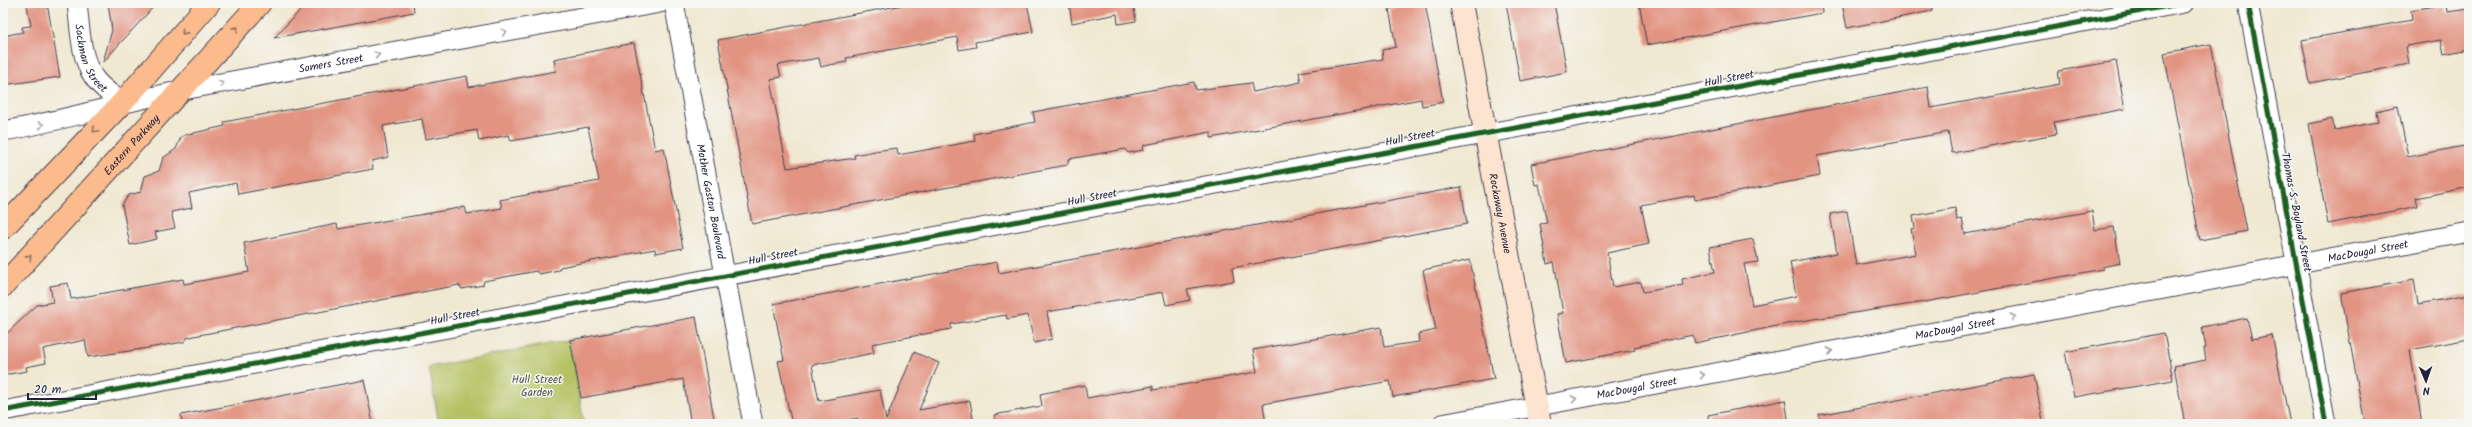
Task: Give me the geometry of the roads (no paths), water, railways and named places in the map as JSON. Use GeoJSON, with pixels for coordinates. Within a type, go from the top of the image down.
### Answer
{"type":"FeatureCollection","features":[{"type":"Feature","properties":{"kind":"main road"},"geometry":{"type":"LineString","coordinates":[[3,228],[123,102],[209,3]]}},
{"type":"Feature","properties":{"kind":"main road","name":"Eastern Parkway"},"geometry":{"type":"LineString","coordinates":[[3,286],[183,90],[260,3]]}},
{"type":"Feature","properties":{"kind":"main road","name":"Rockaway Avenue"},"geometry":{"type":"LineString","coordinates":[[1461,3],[1538,415]]}},
{"type":"Feature","properties":{"kind":"street","name":"Sackman Street"},"geometry":{"type":"LineString","coordinates":[[77,3],[86,60],[92,75],[104,89],[123,102]]}},
{"type":"Feature","properties":{"kind":"street","name":"Somers Street"},"geometry":{"type":"LineString","coordinates":[[3,131],[54,122],[123,102],[183,90],[660,3]]}},
{"type":"Feature","properties":{"kind":"street","name":"Mother Gaston Boulevard"},"geometry":{"type":"LineString","coordinates":[[674,3],[753,424]]}},
{"type":"Feature","properties":{"kind":"street","name":"Hull Street"},"geometry":{"type":"LineString","coordinates":[[3,411],[2184,3]]}},
{"type":"Feature","properties":{"kind":"street","name":"Thomas S. Boyland Street"},"geometry":{"type":"LineString","coordinates":[[2248,3],[2326,424]]}},
{"type":"Feature","properties":{"kind":"street","name":"MacDougal Street"},"geometry":{"type":"LineString","coordinates":[[1442,424],[1538,415],[2297,264],[2469,232]]}},
{"type":"Feature","properties":{"kind":"park label","name":"Hull Street Garden"},"geometry":{"type":"Point","coordinates":[537,385]}}]}
